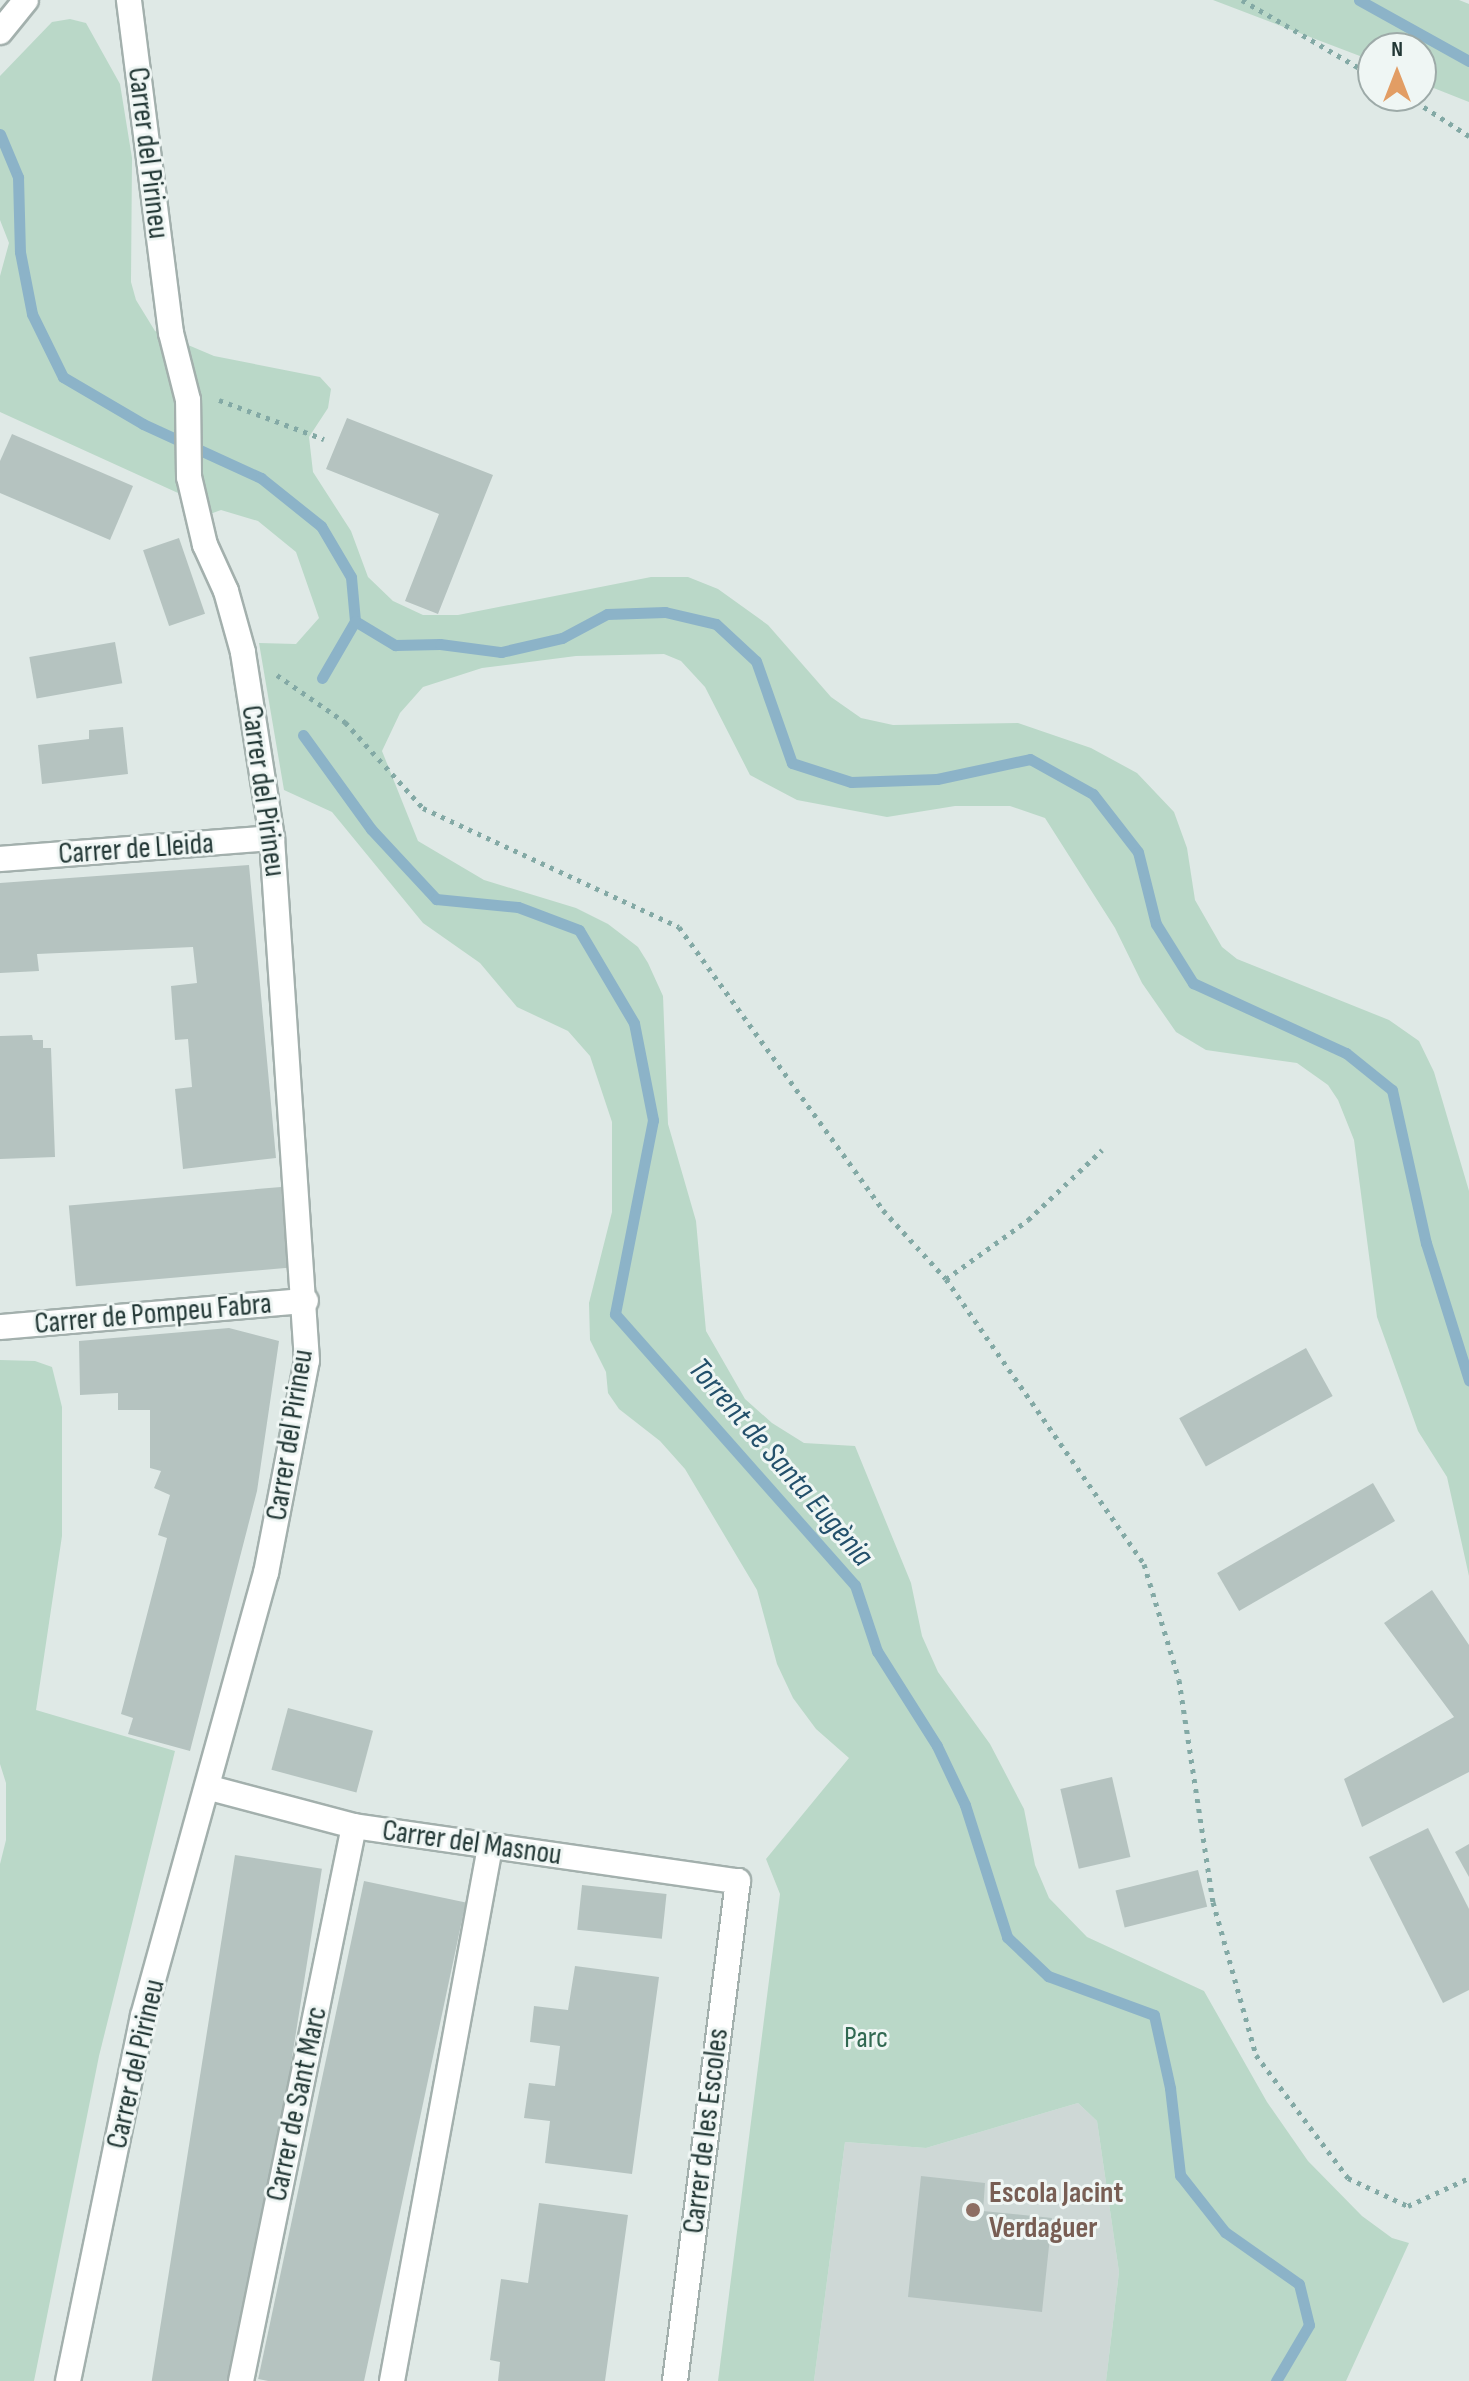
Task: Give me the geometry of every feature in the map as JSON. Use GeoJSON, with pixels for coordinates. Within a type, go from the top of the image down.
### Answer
{"type":"FeatureCollection","features":[{"type":"Feature","properties":{"kind":"street"},"geometry":{"type":"LineString","coordinates":[[0,32],[26,0]]}},
{"type":"Feature","properties":{"kind":"street","name":"Carrer del Pirineu"},"geometry":{"type":"LineString","coordinates":[[68,2381],[143,2016],[210,1788],[269,1558],[307,1361],[306,1301],[272,838],[243,652],[226,591],[205,545],[189,477],[186,390],[171,333],[129,0]]}},
{"type":"Feature","properties":{"kind":"street","name":"Carrer de Lleida"},"geometry":{"type":"LineString","coordinates":[[0,859],[272,838]]}},
{"type":"Feature","properties":{"kind":"street","name":"Carrer de Pompeu Fabra"},"geometry":{"type":"LineString","coordinates":[[0,1327],[306,1301]]}},
{"type":"Feature","properties":{"kind":"street","name":"Carrer del Masnou"},"geometry":{"type":"LineString","coordinates":[[210,1788],[354,1826],[738,1881]]}},
{"type":"Feature","properties":{"kind":"street","name":"Carrer de Sant Marc"},"geometry":{"type":"LineString","coordinates":[[241,2381],[354,1826]]}},
{"type":"Feature","properties":{"kind":"street"},"geometry":{"type":"LineString","coordinates":[[392,2381],[490,1847]]}},
{"type":"Feature","properties":{"kind":"street","name":"Carrer de les Escoles"},"geometry":{"type":"LineString","coordinates":[[675,2381],[738,1881]]}},
{"type":"Feature","properties":{"kind":"path"},"geometry":{"type":"LineString","coordinates":[[1242,0],[1357,67]]}},
{"type":"Feature","properties":{"kind":"path"},"geometry":{"type":"LineString","coordinates":[[1432,112],[1469,136]]}},
{"type":"Feature","properties":{"kind":"path"},"geometry":{"type":"LineString","coordinates":[[186,390],[246,414],[324,439]]}},
{"type":"Feature","properties":{"kind":"path"},"geometry":{"type":"LineString","coordinates":[[243,652],[345,722],[423,808],[679,927],[883,1210],[946,1279],[1144,1564],[1179,1680],[1213,1902],[1256,2055],[1348,2178],[1408,2206],[1469,2178]]}},
{"type":"Feature","properties":{"kind":"path"},"geometry":{"type":"LineString","coordinates":[[946,1279],[1028,1220],[1102,1150]]}},
{"type":"Feature","properties":{"kind":"shaded area","name":"Escola Jacint Verdaguer"},"geometry":{"type":"Polygon","coordinates":[[[1078,2103],[1097,2121],[1119,2272],[1106,2381],[814,2381],[845,2142],[926,2148],[1078,2103]]]}},
{"type":"Feature","properties":{"kind":"green space"},"geometry":{"type":"Polygon","coordinates":[[[1213,0],[1459,0],[1469,4],[1469,102],[1437,89],[1437,32],[1357,32],[1357,55],[1213,0]]]}},
{"type":"Feature","properties":{"kind":"green space","name":"Parc"},"geometry":{"type":"Polygon","coordinates":[[[70,19],[86,23],[120,84],[132,158],[131,282],[136,300],[155,331],[214,356],[320,377],[331,389],[328,408],[309,437],[313,472],[351,531],[368,577],[393,601],[423,615],[458,615],[651,577],[688,577],[718,589],[768,625],[831,697],[861,718],[893,725],[1018,723],[1091,748],[1137,773],[1174,812],[1187,848],[1195,900],[1222,947],[1237,959],[1389,1020],[1419,1041],[1434,1072],[1469,1191],[1469,1576],[1447,1477],[1418,1431],[1377,1317],[1354,1140],[1338,1100],[1328,1085],[1297,1063],[1206,1050],[1176,1032],[1142,983],[1115,928],[1045,818],[1010,806],[955,806],[887,817],[797,800],[750,775],[705,687],[681,661],[664,654],[576,656],[482,668],[423,687],[400,713],[382,751],[418,841],[484,880],[576,908],[608,924],[638,947],[648,963],[663,996],[668,1124],[696,1221],[706,1331],[745,1399],[772,1423],[804,1443],[855,1446],[911,1583],[922,1636],[938,1672],[990,1744],[1024,1809],[1035,1865],[1049,1898],[1087,1937],[1204,1991],[1267,2102],[1308,2161],[1362,2216],[1392,2238],[1409,2243],[1346,2381],[1106,2381],[1119,2272],[1097,2121],[1078,2103],[926,2148],[845,2142],[814,2381],[718,2381],[780,1894],[766,1859],[849,1758],[816,1729],[793,1698],[777,1664],[757,1590],[685,1469],[660,1441],[619,1409],[608,1393],[606,1372],[590,1340],[589,1303],[612,1212],[612,1122],[590,1056],[568,1031],[517,1007],[480,963],[423,923],[332,812],[284,790],[259,643],[296,644],[319,618],[296,552],[258,521],[221,510],[210,514],[178,493],[0,412],[0,276],[9,243],[0,220],[0,76],[52,22],[70,19]]]}},
{"type":"Feature","properties":{"kind":"green space"},"geometry":{"type":"Polygon","coordinates":[[[0,1360],[35,1361],[52,1367],[62,1407],[62,1536],[36,1710],[175,1751],[99,2056],[34,2381],[0,2381],[0,1864],[6,1840],[6,1783],[0,1764],[0,1360]]]}},
{"type":"Feature","properties":{"kind":"building"},"geometry":{"type":"Polygon","coordinates":[[[347,418],[493,475],[438,614],[405,601],[439,514],[326,469],[347,418]]]}},
{"type":"Feature","properties":{"kind":"building"},"geometry":{"type":"Polygon","coordinates":[[[12,434],[133,486],[110,540],[0,493],[0,461],[12,434]]]}},
{"type":"Feature","properties":{"kind":"building"},"geometry":{"type":"Polygon","coordinates":[[[179,538],[205,614],[169,626],[143,550],[179,538]]]}},
{"type":"Feature","properties":{"kind":"building"},"geometry":{"type":"Polygon","coordinates":[[[115,642],[122,683],[37,698],[29,657],[115,642]]]}},
{"type":"Feature","properties":{"kind":"building"},"geometry":{"type":"Polygon","coordinates":[[[123,727],[128,774],[42,784],[38,745],[89,739],[89,730],[123,727]]]}},
{"type":"Feature","properties":{"kind":"building"},"geometry":{"type":"Polygon","coordinates":[[[249,865],[276,1158],[183,1169],[175,1089],[192,1087],[188,1039],[175,1040],[171,986],[197,983],[193,947],[37,954],[39,971],[0,973],[0,883],[249,865]]]}},
{"type":"Feature","properties":{"kind":"building"},"geometry":{"type":"Polygon","coordinates":[[[32,1035],[33,1040],[43,1040],[43,1048],[51,1048],[55,1157],[0,1159],[0,1036],[32,1035]]]}},
{"type":"Feature","properties":{"kind":"building"},"geometry":{"type":"Polygon","coordinates":[[[281,1187],[288,1268],[76,1286],[69,1206],[281,1187]]]}},
{"type":"Feature","properties":{"kind":"building"},"geometry":{"type":"Polygon","coordinates":[[[229,1328],[279,1341],[257,1491],[190,1751],[128,1734],[133,1718],[121,1714],[167,1538],[158,1535],[170,1495],[154,1488],[161,1471],[150,1468],[150,1410],[118,1410],[118,1393],[80,1395],[79,1341],[229,1328]]]}},
{"type":"Feature","properties":{"kind":"building"},"geometry":{"type":"Polygon","coordinates":[[[1306,1348],[1333,1396],[1206,1466],[1179,1418],[1306,1348]]]}},
{"type":"Feature","properties":{"kind":"building"},"geometry":{"type":"Polygon","coordinates":[[[1373,1483],[1395,1521],[1239,1611],[1217,1573],[1373,1483]]]}},
{"type":"Feature","properties":{"kind":"building"},"geometry":{"type":"Polygon","coordinates":[[[1432,1590],[1469,1645],[1469,1772],[1362,1827],[1344,1779],[1454,1717],[1384,1623],[1432,1590]]]}},
{"type":"Feature","properties":{"kind":"building"},"geometry":{"type":"Polygon","coordinates":[[[288,1708],[373,1731],[356,1793],[271,1770],[288,1708]]]}},
{"type":"Feature","properties":{"kind":"building"},"geometry":{"type":"Polygon","coordinates":[[[1112,1777],[1130,1857],[1079,1869],[1060,1789],[1112,1777]]]}},
{"type":"Feature","properties":{"kind":"building"},"geometry":{"type":"Polygon","coordinates":[[[1428,1828],[1469,1909],[1469,1990],[1443,2003],[1369,1857],[1428,1828]]]}},
{"type":"Feature","properties":{"kind":"building"},"geometry":{"type":"Polygon","coordinates":[[[1469,1844],[1469,1877],[1455,1852],[1469,1844]]]}},
{"type":"Feature","properties":{"kind":"building"},"geometry":{"type":"Polygon","coordinates":[[[235,1855],[322,1869],[241,2381],[152,2381],[235,1855]]]}},
{"type":"Feature","properties":{"kind":"building"},"geometry":{"type":"Polygon","coordinates":[[[1198,1870],[1207,1907],[1125,1927],[1116,1891],[1198,1870]]]}},
{"type":"Feature","properties":{"kind":"building"},"geometry":{"type":"Polygon","coordinates":[[[364,1881],[466,1903],[364,2381],[258,2379],[364,1881]]]}},
{"type":"Feature","properties":{"kind":"building"},"geometry":{"type":"Polygon","coordinates":[[[582,1885],[667,1894],[662,1939],[577,1930],[582,1885]]]}},
{"type":"Feature","properties":{"kind":"building"},"geometry":{"type":"Polygon","coordinates":[[[575,1966],[659,1977],[632,2174],[545,2163],[550,2121],[524,2118],[529,2083],[555,2086],[560,2046],[530,2042],[534,2006],[568,2010],[575,1966]]]}},
{"type":"Feature","properties":{"kind":"building"},"geometry":{"type":"Polygon","coordinates":[[[921,2176],[985,2183],[983,2211],[1052,2218],[1042,2312],[908,2297],[921,2176]]]}},
{"type":"Feature","properties":{"kind":"building"},"geometry":{"type":"Polygon","coordinates":[[[539,2203],[628,2215],[605,2381],[498,2381],[500,2362],[490,2360],[501,2279],[528,2283],[539,2203]]]}},
{"type":"Feature","properties":{"kind":"waterway"},"geometry":{"type":"LineString","coordinates":[[1359,0],[1469,61]]}},
{"type":"Feature","properties":{"kind":"waterway"},"geometry":{"type":"LineString","coordinates":[[0,134],[18,177],[20,252],[32,314],[63,377],[143,424],[261,478],[321,526],[351,577],[355,621],[395,645],[440,644],[501,652],[562,638],[607,614],[665,612],[716,624],[756,661],[792,763],[851,782],[937,779],[1030,759],[1093,794],[1138,852],[1156,924],[1193,983],[1346,1053],[1392,1090],[1426,1243],[1469,1380]]}},
{"type":"Feature","properties":{"kind":"waterway","name":"Torrent de Santa Eugènia"},"geometry":{"type":"LineString","coordinates":[[322,678],[355,621]]}},
{"type":"Feature","properties":{"kind":"waterway","name":"Torrent de Santa Eugènia"},"geometry":{"type":"LineString","coordinates":[[303,735],[371,829],[436,899],[518,907],[579,930],[634,1023],[653,1120],[615,1314],[855,1585],[877,1651],[937,1746],[965,1805],[1007,1937],[1048,1976],[1154,2015],[1170,2088],[1180,2175],[1225,2232],[1299,2284],[1309,2325],[1276,2381]]}},
{"type":"Feature","properties":{"kind":"place","name":"Escola Jacint Verdaguer"},"geometry":{"type":"Point","coordinates":[973,2210]}}]}
